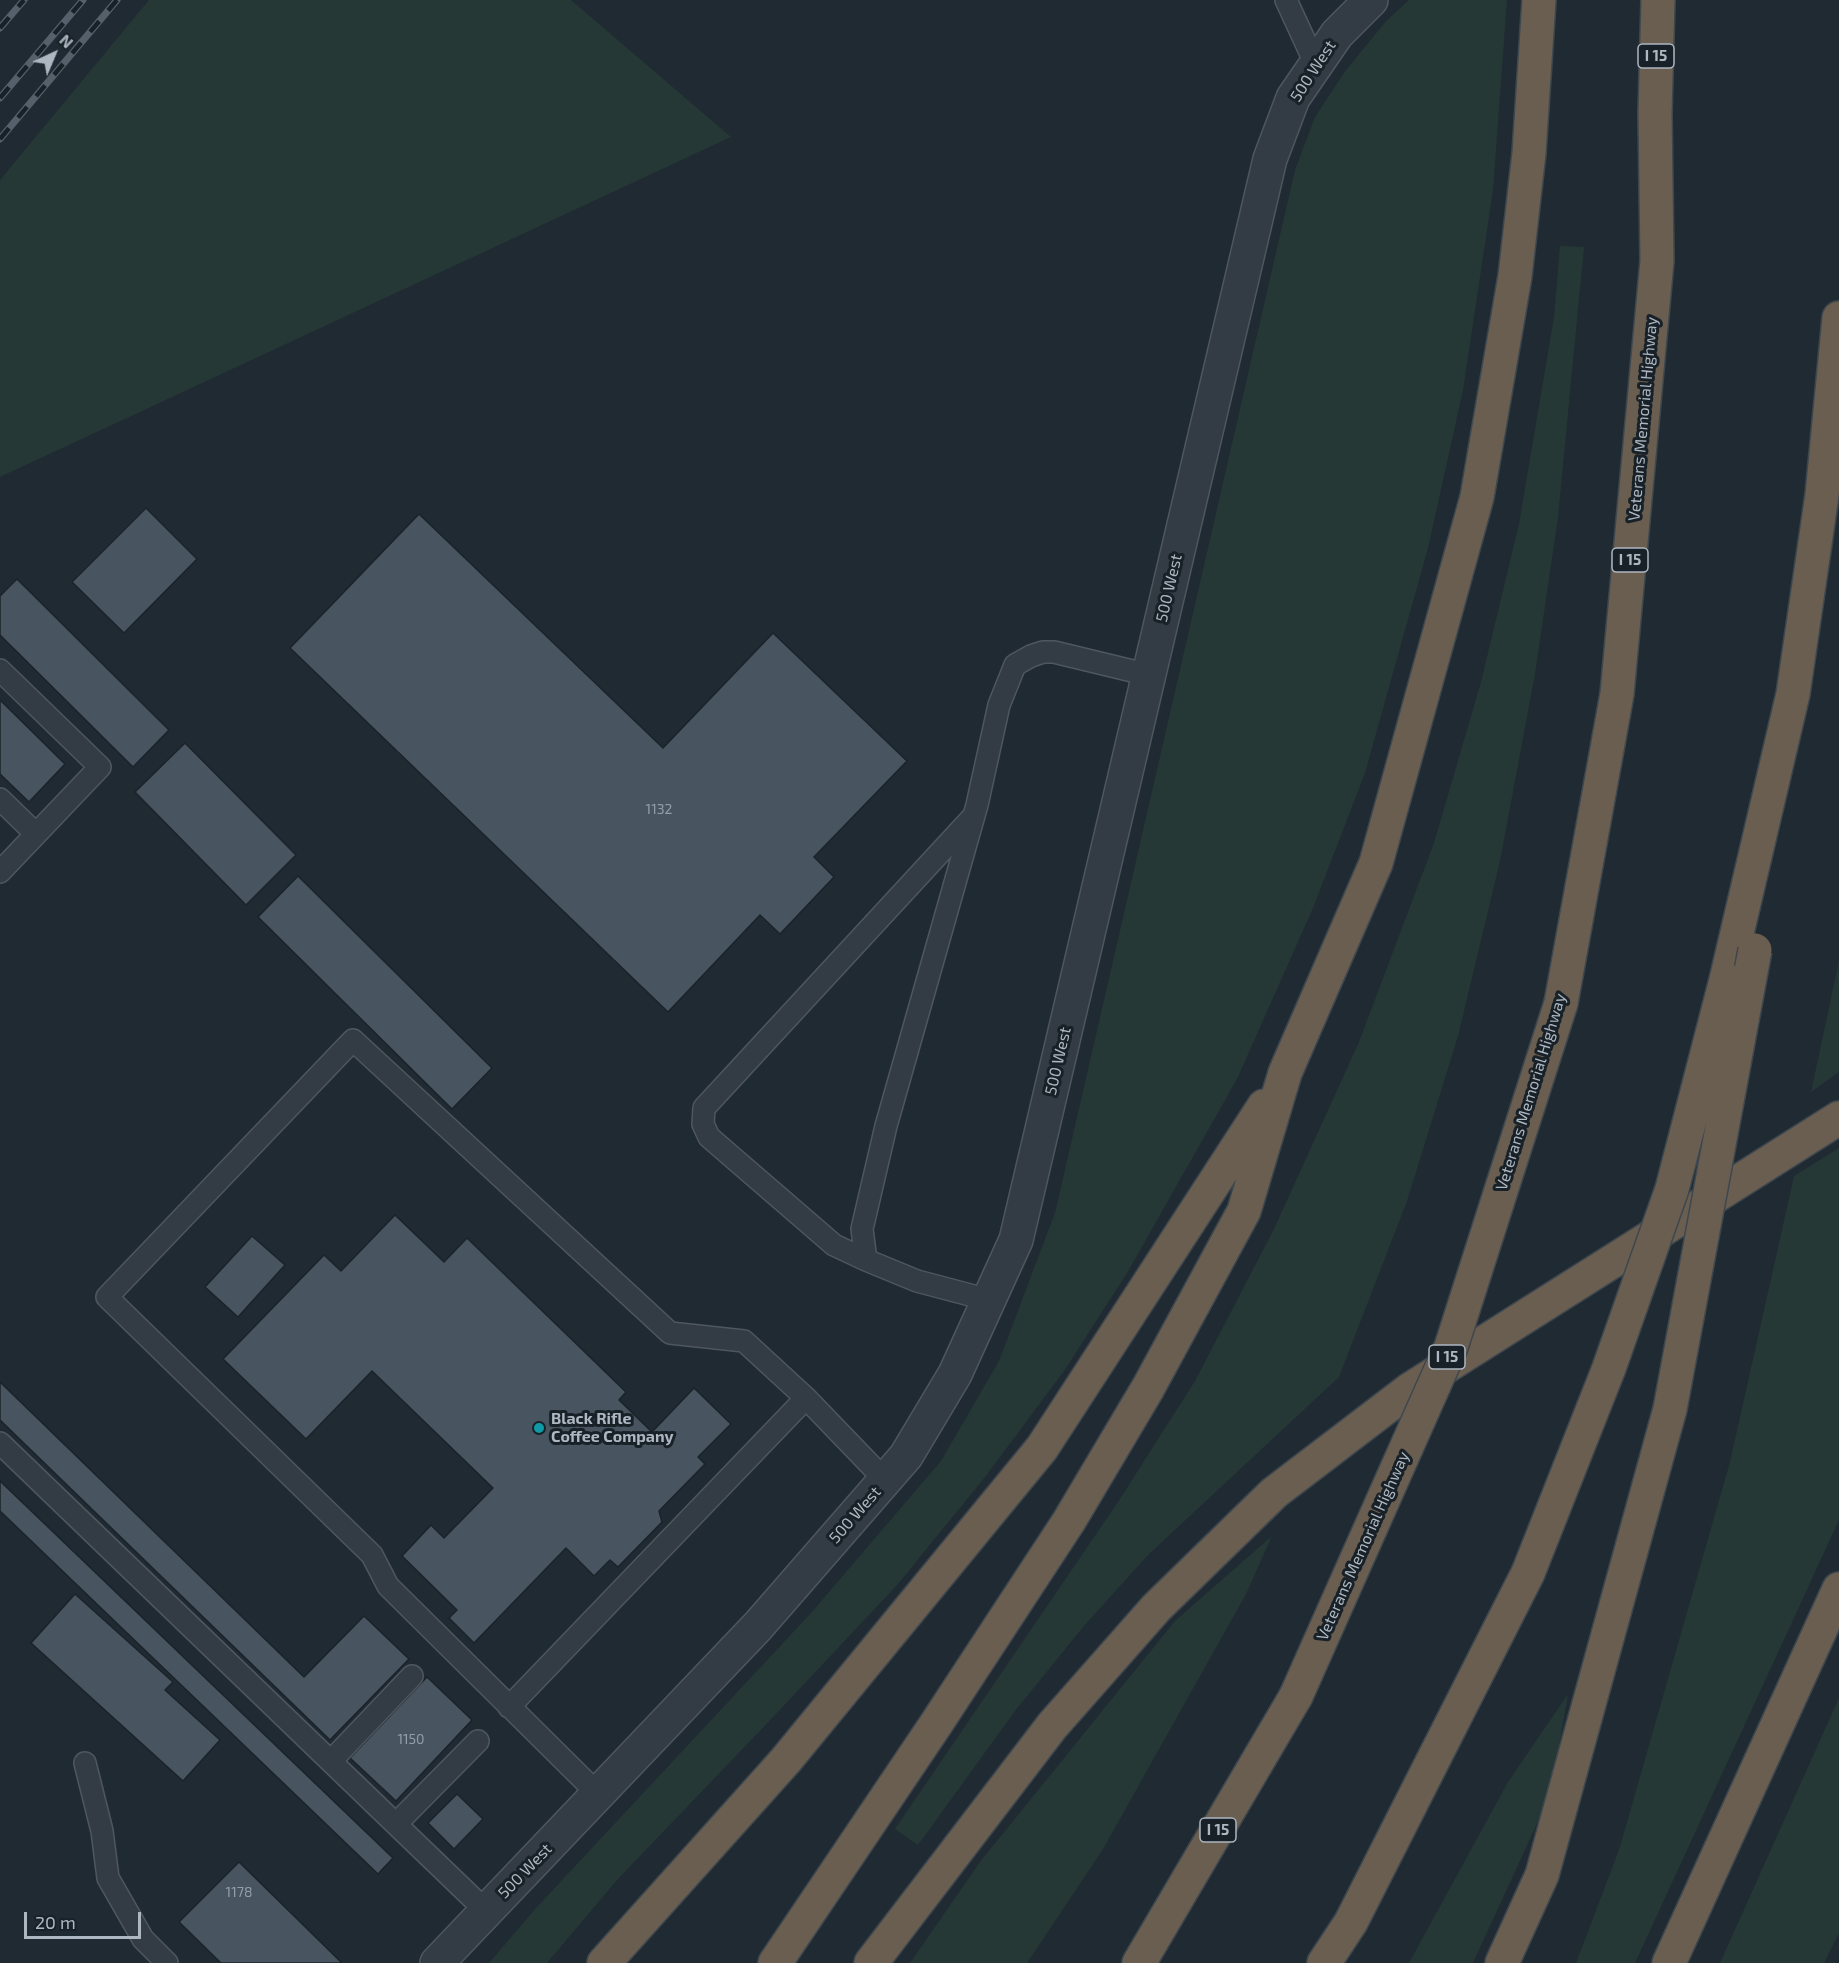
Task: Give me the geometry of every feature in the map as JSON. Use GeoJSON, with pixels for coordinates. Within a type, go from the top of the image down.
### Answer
{"type":"FeatureCollection","features":[{"type":"Feature","properties":{"kind":"highway"},"geometry":{"type":"LineString","coordinates":[[774,1963],[1063,1530],[1148,1388],[1244,1211],[1285,1073],[1376,863],[1477,497],[1515,276],[1529,153],[1539,0]]}},
{"type":"Feature","properties":{"kind":"highway","name":"Veterans Memorial Highway"},"geometry":{"type":"LineString","coordinates":[[1139,1963],[1296,1696],[1451,1347],[1561,1003],[1617,694],[1657,261],[1655,112],[1658,0]]}},
{"type":"Feature","properties":{"kind":"highway"},"geometry":{"type":"LineString","coordinates":[[1502,1963],[1542,1875],[1670,1409],[1755,950],[1822,495],[1839,318]]}},
{"type":"Feature","properties":{"kind":"highway"},"geometry":{"type":"LineString","coordinates":[[1324,1963],[1351,1922],[1528,1573],[1609,1368],[1672,1189],[1726,980],[1793,694]]}},
{"type":"Feature","properties":{"kind":"highway"},"geometry":{"type":"LineString","coordinates":[[604,1963],[786,1760],[1042,1448],[1285,1073]]}},
{"type":"Feature","properties":{"kind":"highway"},"geometry":{"type":"LineString","coordinates":[[871,1963],[1052,1726],[1156,1608],[1274,1494],[1408,1390],[1839,1118]]}},
{"type":"Feature","properties":{"kind":"highway"},"geometry":{"type":"LineString","coordinates":[[1669,1963],[1839,1589]]}},
{"type":"Feature","properties":{"kind":"street","name":"500 West"},"geometry":{"type":"LineString","coordinates":[[437,1963],[758,1626],[906,1456],[955,1374],[1016,1240],[1270,159],[1293,98],[1337,34],[1371,0]]}},
{"type":"Feature","properties":{"kind":"lane"},"geometry":{"type":"LineString","coordinates":[[1286,0],[1316,65]]}},
{"type":"Feature","properties":{"kind":"lane"},"geometry":{"type":"LineString","coordinates":[[866,1260],[862,1229],[885,1126],[973,817],[999,705],[1015,665],[1043,652],[1054,652],[1149,675]]}},
{"type":"Feature","properties":{"kind":"lane"},"geometry":{"type":"LineString","coordinates":[[0,670],[100,766],[0,872]]}},
{"type":"Feature","properties":{"kind":"lane"},"geometry":{"type":"LineString","coordinates":[[0,799],[36,834]]}},
{"type":"Feature","properties":{"kind":"lane"},"geometry":{"type":"LineString","coordinates":[[973,817],[704,1108],[703,1124],[709,1137],[834,1245],[917,1281],[989,1300]]}},
{"type":"Feature","properties":{"kind":"lane"},"geometry":{"type":"LineString","coordinates":[[598,1794],[388,1586],[372,1555],[107,1297],[354,1040],[670,1334],[744,1341],[806,1398],[885,1480]]}},
{"type":"Feature","properties":{"kind":"lane"},"geometry":{"type":"LineString","coordinates":[[509,1707],[806,1398]]}},
{"type":"Feature","properties":{"kind":"lane"},"geometry":{"type":"LineString","coordinates":[[0,1443],[486,1911]]}},
{"type":"Feature","properties":{"kind":"lane"},"geometry":{"type":"LineString","coordinates":[[331,1761],[412,1676]]}},
{"type":"Feature","properties":{"kind":"lane"},"geometry":{"type":"LineString","coordinates":[[396,1824],[478,1741]]}},
{"type":"Feature","properties":{"kind":"lane"},"geometry":{"type":"LineString","coordinates":[[85,1763],[102,1831],[108,1878],[143,1939],[167,1963]]}},
{"type":"Feature","properties":{"kind":"green space"},"geometry":{"type":"Polygon","coordinates":[[[149,0],[571,0],[731,137],[0,477],[0,180],[149,0]]]}},
{"type":"Feature","properties":{"kind":"green space"},"geometry":{"type":"Polygon","coordinates":[[[1409,0],[1507,0],[1493,190],[1463,390],[1428,548],[1365,773],[1313,908],[1237,1079],[1127,1273],[1064,1371],[985,1477],[898,1584],[617,1880],[547,1963],[489,1963],[537,1907],[811,1613],[941,1461],[999,1361],[1055,1213],[1295,170],[1315,117],[1346,70],[1387,20],[1409,0]]]}},
{"type":"Feature","properties":{"kind":"green space"},"geometry":{"type":"Polygon","coordinates":[[[1560,246],[1584,247],[1558,517],[1535,674],[1500,861],[1458,1036],[1407,1201],[1339,1377],[1148,1555],[1083,1627],[1015,1711],[918,1845],[895,1829],[1118,1502],[1195,1381],[1274,1229],[1359,1042],[1434,843],[1481,682],[1519,524],[1554,317],[1560,246]]]}},
{"type":"Feature","properties":{"kind":"green space"},"geometry":{"type":"Polygon","coordinates":[[[1839,961],[1839,1072],[1811,1092],[1839,961]]]}},
{"type":"Feature","properties":{"kind":"green space"},"geometry":{"type":"Polygon","coordinates":[[[1839,1148],[1839,1520],[1635,1963],[1576,1963],[1619,1850],[1730,1462],[1794,1176],[1839,1148]]]}},
{"type":"Feature","properties":{"kind":"green space"},"geometry":{"type":"Polygon","coordinates":[[[1272,1536],[1246,1594],[1103,1849],[1027,1963],[910,1963],[980,1862],[1175,1621],[1272,1536]]]}},
{"type":"Feature","properties":{"kind":"green space"},"geometry":{"type":"Polygon","coordinates":[[[1568,1694],[1551,1793],[1473,1963],[1409,1963],[1508,1782],[1568,1694]]]}},
{"type":"Feature","properties":{"kind":"green space"},"geometry":{"type":"Polygon","coordinates":[[[1839,1698],[1839,1933],[1824,1963],[1720,1963],[1839,1698]]]}},
{"type":"Feature","properties":{"kind":"building"},"geometry":{"type":"Polygon","coordinates":[[[146,508],[197,559],[124,633],[72,582],[146,508]]]}},
{"type":"Feature","properties":{"kind":"building"},"geometry":{"type":"Polygon","coordinates":[[[419,514],[663,748],[773,633],[907,761],[814,857],[834,877],[780,934],[760,915],[668,1012],[290,648],[419,514]]]}},
{"type":"Feature","properties":{"kind":"building"},"geometry":{"type":"Polygon","coordinates":[[[17,579],[169,730],[133,767],[0,635],[0,596],[17,579]]]}},
{"type":"Feature","properties":{"kind":"building"},"geometry":{"type":"Polygon","coordinates":[[[0,700],[65,764],[29,802],[0,774],[0,700]]]}},
{"type":"Feature","properties":{"kind":"building"},"geometry":{"type":"Polygon","coordinates":[[[185,743],[296,855],[246,905],[135,792],[185,743]]]}},
{"type":"Feature","properties":{"kind":"building"},"geometry":{"type":"Polygon","coordinates":[[[298,876],[492,1068],[452,1109],[258,917],[298,876]]]}},
{"type":"Feature","properties":{"kind":"building","name":"Black Rifle Coffee Company"},"geometry":{"type":"Polygon","coordinates":[[[395,1215],[444,1262],[467,1238],[626,1392],[619,1400],[652,1432],[694,1388],[731,1424],[698,1457],[705,1464],[659,1511],[662,1522],[618,1567],[610,1560],[594,1576],[566,1548],[474,1643],[449,1618],[457,1610],[402,1556],[431,1525],[444,1538],[493,1488],[372,1371],[306,1439],[223,1359],[324,1255],[341,1271],[395,1215]]]}},
{"type":"Feature","properties":{"kind":"building"},"geometry":{"type":"Polygon","coordinates":[[[252,1236],[285,1265],[238,1317],[205,1287],[252,1236]]]}},
{"type":"Feature","properties":{"kind":"building"},"geometry":{"type":"Polygon","coordinates":[[[0,1382],[304,1677],[364,1616],[409,1659],[330,1740],[0,1420],[0,1382]]]}},
{"type":"Feature","properties":{"kind":"building"},"geometry":{"type":"Polygon","coordinates":[[[0,1481],[393,1858],[378,1874],[0,1511],[0,1481]]]}},
{"type":"Feature","properties":{"kind":"building"},"geometry":{"type":"Polygon","coordinates":[[[75,1594],[173,1682],[165,1690],[220,1740],[183,1781],[31,1643],[75,1594]]]}},
{"type":"Feature","properties":{"kind":"building"},"geometry":{"type":"Polygon","coordinates":[[[427,1677],[472,1720],[396,1801],[350,1758],[427,1677]]]}},
{"type":"Feature","properties":{"kind":"building"},"geometry":{"type":"Polygon","coordinates":[[[457,1794],[483,1819],[454,1849],[428,1823],[457,1794]]]}},
{"type":"Feature","properties":{"kind":"building"},"geometry":{"type":"Polygon","coordinates":[[[239,1862],[342,1963],[221,1963],[179,1922],[239,1862]]]}},
{"type":"Feature","properties":{"kind":"railway"},"geometry":{"type":"LineString","coordinates":[[0,28],[24,0]]}},
{"type":"Feature","properties":{"kind":"railway"},"geometry":{"type":"LineString","coordinates":[[0,98],[83,0]]}},
{"type":"Feature","properties":{"kind":"railway"},"geometry":{"type":"LineString","coordinates":[[0,139],[117,0]]}},
{"type":"Feature","properties":{"kind":"place","name":"Black Rifle Coffee Company"},"geometry":{"type":"Point","coordinates":[539,1428]}}]}
